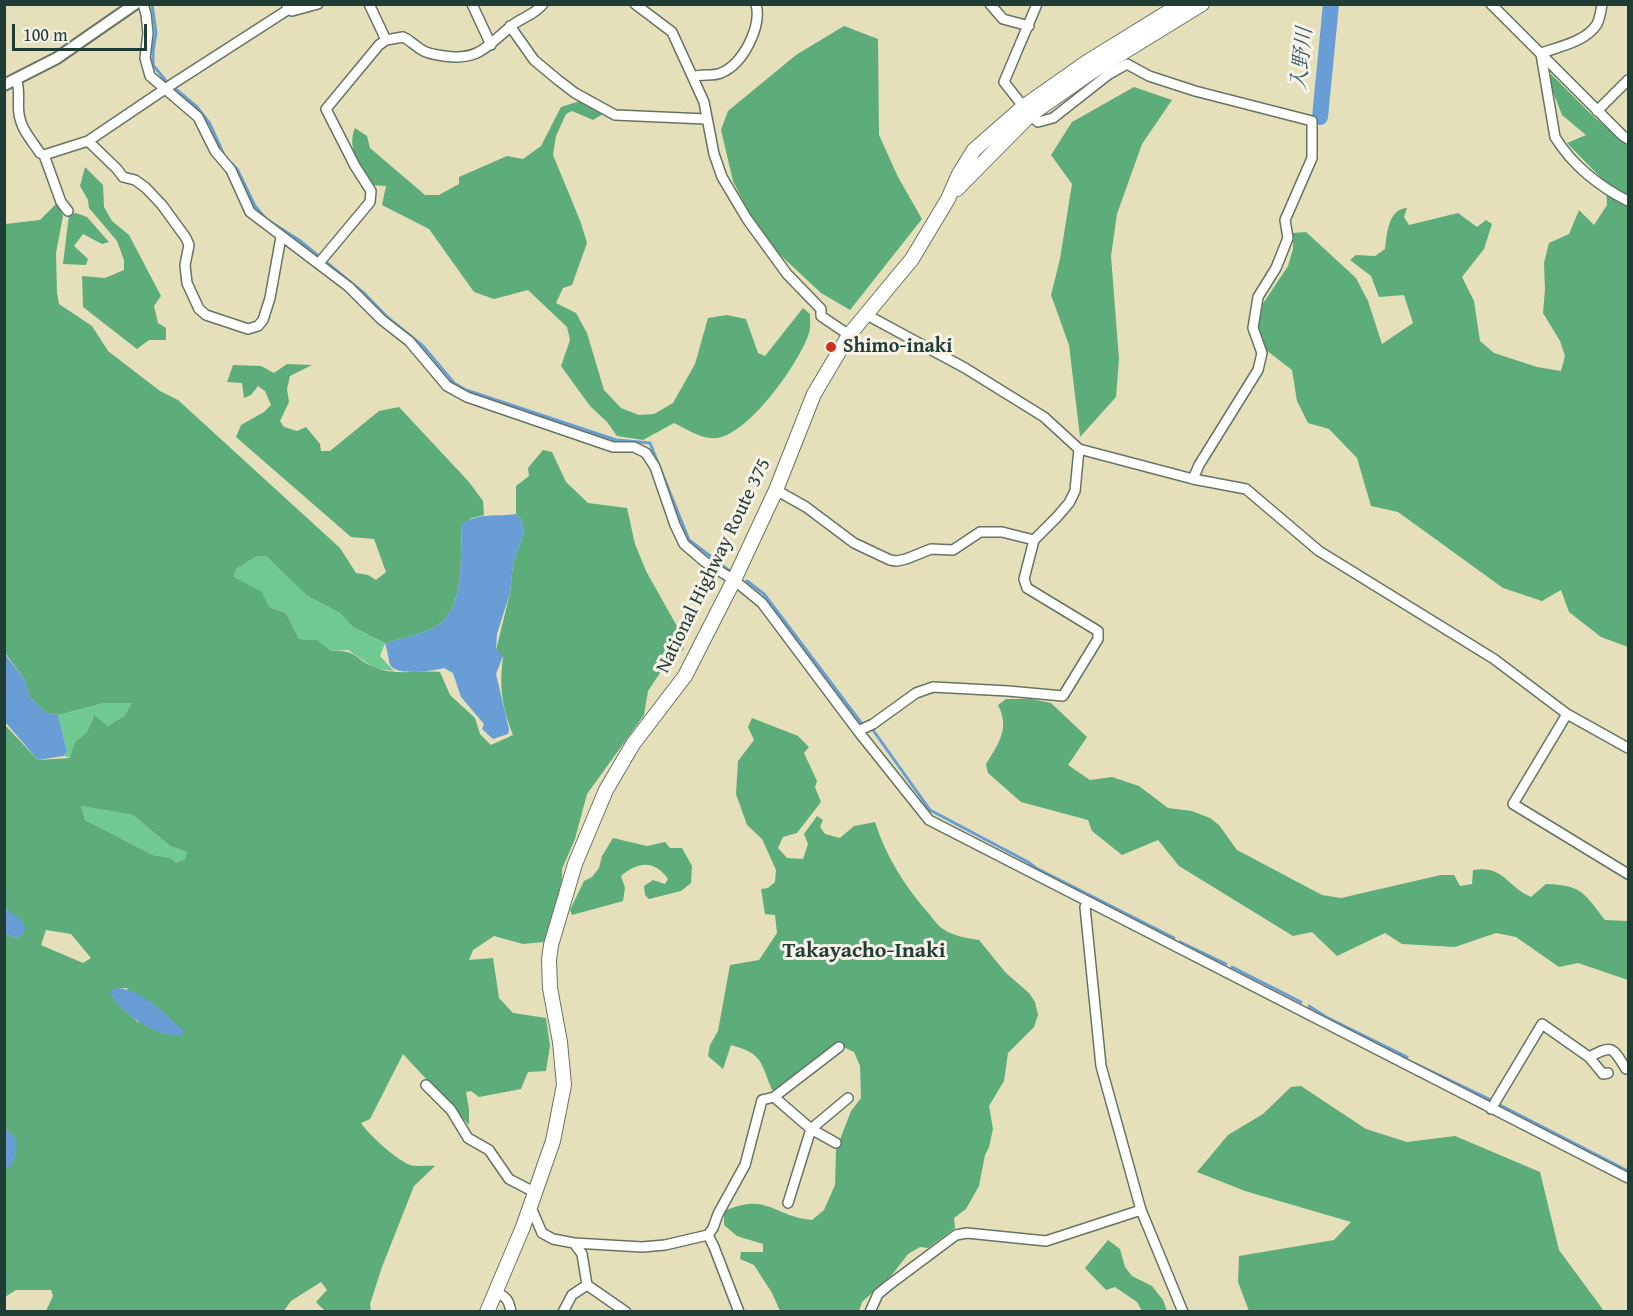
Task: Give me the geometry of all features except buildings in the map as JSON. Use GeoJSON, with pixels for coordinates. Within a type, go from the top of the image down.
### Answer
{"type":"FeatureCollection","features":[{"type":"Feature","properties":{"kind":"highway","name":"National Highway Route 375"},"geometry":{"type":"LineString","coordinates":[[488,1311],[497,1293],[553,1140],[564,1084],[560,1042],[550,988],[549,960],[551,945],[575,864],[606,790],[633,744],[685,676],[734,580],[776,490],[814,394],[849,335],[912,259],[974,150],[1087,62],[1181,4]]}},
{"type":"Feature","properties":{"kind":"highway","name":"National Highway Route 375"},"geometry":{"type":"LineString","coordinates":[[1026,111],[1202,4]]}},
{"type":"Feature","properties":{"kind":"main road"},"geometry":{"type":"LineString","coordinates":[[4,85],[57,58],[135,4]]}},
{"type":"Feature","properties":{"kind":"street"},"geometry":{"type":"LineString","coordinates":[[143,4],[148,33],[145,58],[150,76],[169,86],[198,117],[215,151],[231,170],[250,212],[281,237],[321,260],[382,321],[409,340],[447,386],[467,397],[613,447],[634,447],[646,453],[655,467],[684,544],[762,603],[858,731],[929,820],[1629,1178]]}},
{"type":"Feature","properties":{"kind":"street"},"geometry":{"type":"LineString","coordinates":[[44,155],[88,141],[287,7],[292,11],[318,4]]}},
{"type":"Feature","properties":{"kind":"street"},"geometry":{"type":"LineString","coordinates":[[369,4],[386,40]]}},
{"type":"Feature","properties":{"kind":"street"},"geometry":{"type":"LineString","coordinates":[[472,4],[490,45]]}},
{"type":"Feature","properties":{"kind":"street"},"geometry":{"type":"LineString","coordinates":[[321,260],[370,202],[372,191],[355,166],[326,109],[386,40],[403,37],[424,51],[449,57],[477,54],[510,26],[533,14],[543,4]]}},
{"type":"Feature","properties":{"kind":"street"},"geometry":{"type":"LineString","coordinates":[[635,4],[672,32],[705,102],[706,119],[722,177],[747,219],[787,274],[821,309],[821,316],[849,335]]}},
{"type":"Feature","properties":{"kind":"street"},"geometry":{"type":"LineString","coordinates":[[693,77],[715,75],[735,64],[753,34],[757,16],[756,4]]}},
{"type":"Feature","properties":{"kind":"street"},"geometry":{"type":"LineString","coordinates":[[990,4],[1003,19],[1029,26]]}},
{"type":"Feature","properties":{"kind":"street"},"geometry":{"type":"LineString","coordinates":[[1037,4],[1004,82],[1026,111],[1038,122],[1053,118],[1109,74],[1127,64],[1149,76],[1195,91],[1312,121],[1312,158],[1285,219],[1288,238],[1276,268],[1258,297],[1253,327],[1262,353],[1258,370],[1199,465],[1193,479]]}},
{"type":"Feature","properties":{"kind":"street"},"geometry":{"type":"LineString","coordinates":[[1491,4],[1597,111],[1629,139]]}},
{"type":"Feature","properties":{"kind":"street"},"geometry":{"type":"LineString","coordinates":[[1541,53],[1576,40],[1592,31],[1599,21],[1602,4]]}},
{"type":"Feature","properties":{"kind":"street"},"geometry":{"type":"LineString","coordinates":[[510,26],[534,60],[575,93],[615,114],[706,119]]}},
{"type":"Feature","properties":{"kind":"street"},"geometry":{"type":"LineString","coordinates":[[1541,53],[1555,137],[1560,147],[1605,190],[1629,201]]}},
{"type":"Feature","properties":{"kind":"street"},"geometry":{"type":"LineString","coordinates":[[16,80],[20,87],[19,116],[23,127],[40,153],[44,155],[61,202],[68,211]]}},
{"type":"Feature","properties":{"kind":"street"},"geometry":{"type":"LineString","coordinates":[[1597,111],[1629,80]]}},
{"type":"Feature","properties":{"kind":"street"},"geometry":{"type":"LineString","coordinates":[[88,141],[123,177],[135,180],[146,188],[162,205],[186,238],[189,245],[185,265],[188,283],[199,309],[206,315],[248,329],[258,326],[263,320],[268,305],[281,237]]}},
{"type":"Feature","properties":{"kind":"street"},"geometry":{"type":"LineString","coordinates":[[867,315],[965,368],[1044,417],[1079,449],[1193,479],[1246,489],[1319,551],[1494,659],[1567,714],[1629,748]]}},
{"type":"Feature","properties":{"kind":"street"},"geometry":{"type":"LineString","coordinates":[[858,731],[873,724],[916,693],[933,687],[1008,690],[1063,696],[1098,639],[1098,631],[1027,588],[1024,579],[1034,540],[1069,503],[1075,491],[1079,449]]}},
{"type":"Feature","properties":{"kind":"street"},"geometry":{"type":"LineString","coordinates":[[776,490],[806,507],[854,543],[890,560],[906,559],[931,549],[953,550],[980,532],[1002,532],[1034,540]]}},
{"type":"Feature","properties":{"kind":"street"},"geometry":{"type":"LineString","coordinates":[[1567,714],[1513,804],[1629,874]]}},
{"type":"Feature","properties":{"kind":"street"},"geometry":{"type":"LineString","coordinates":[[1088,903],[1085,907],[1101,1066],[1141,1210],[1183,1311]]}},
{"type":"Feature","properties":{"kind":"street"},"geometry":{"type":"LineString","coordinates":[[1491,1109],[1542,1024],[1588,1057],[1603,1074],[1608,1073]]}},
{"type":"Feature","properties":{"kind":"street"},"geometry":{"type":"LineString","coordinates":[[528,1210],[532,1212],[542,1233],[553,1239],[574,1243],[642,1247],[665,1245],[708,1235],[745,1165],[762,1100],[774,1097],[839,1047]]}},
{"type":"Feature","properties":{"kind":"street"},"geometry":{"type":"LineString","coordinates":[[1588,1057],[1606,1048],[1611,1048],[1626,1069]]}},
{"type":"Feature","properties":{"kind":"street"},"geometry":{"type":"LineString","coordinates":[[426,1085],[451,1110],[468,1138],[489,1150],[509,1179],[534,1192]]}},
{"type":"Feature","properties":{"kind":"street"},"geometry":{"type":"LineString","coordinates":[[774,1097],[811,1129],[836,1143]]}},
{"type":"Feature","properties":{"kind":"street"},"geometry":{"type":"LineString","coordinates":[[788,1203],[811,1129],[848,1098]]}},
{"type":"Feature","properties":{"kind":"street"},"geometry":{"type":"LineString","coordinates":[[870,1311],[878,1294],[957,1235],[967,1233],[1046,1241],[1141,1210]]}},
{"type":"Feature","properties":{"kind":"street"},"geometry":{"type":"LineString","coordinates":[[708,1235],[739,1311]]}},
{"type":"Feature","properties":{"kind":"street"},"geometry":{"type":"LineString","coordinates":[[574,1243],[582,1254],[587,1285],[626,1311]]}},
{"type":"Feature","properties":{"kind":"street"},"geometry":{"type":"LineString","coordinates":[[563,1311],[572,1295],[587,1285]]}},
{"type":"Feature","properties":{"kind":"street"},"geometry":{"type":"LineString","coordinates":[[497,1293],[509,1302],[511,1311]]}},
{"type":"Feature","properties":{"kind":"green space"},"geometry":{"type":"Polygon","coordinates":[[[844,26],[878,39],[879,135],[898,177],[922,219],[850,310],[821,293],[761,237],[733,181],[721,130],[728,111],[796,55],[844,26]]]}},
{"type":"Feature","properties":{"kind":"green space"},"geometry":{"type":"Polygon","coordinates":[[[1551,74],[1593,116],[1628,145],[1628,647],[1601,637],[1569,612],[1561,590],[1542,601],[1503,588],[1398,512],[1371,506],[1357,458],[1329,429],[1308,423],[1297,401],[1292,370],[1266,350],[1259,328],[1260,308],[1288,266],[1293,249],[1293,233],[1306,232],[1356,278],[1368,301],[1382,344],[1413,323],[1404,295],[1379,297],[1371,276],[1350,260],[1356,255],[1375,256],[1385,249],[1392,217],[1401,209],[1407,208],[1404,217],[1409,225],[1458,213],[1477,227],[1486,220],[1492,224],[1484,249],[1462,277],[1474,301],[1480,341],[1494,353],[1537,367],[1561,371],[1565,356],[1560,341],[1543,313],[1544,263],[1549,243],[1569,234],[1579,210],[1594,225],[1607,205],[1606,183],[1567,143],[1586,135],[1562,115],[1550,84],[1551,74]]]}},
{"type":"Feature","properties":{"kind":"green space"},"geometry":{"type":"Polygon","coordinates":[[[1134,87],[1172,100],[1142,144],[1117,214],[1111,256],[1119,359],[1116,397],[1080,437],[1069,345],[1051,295],[1060,259],[1072,184],[1051,155],[1072,122],[1134,87]]]}},
{"type":"Feature","properties":{"kind":"green space"},"geometry":{"type":"Polygon","coordinates":[[[583,100],[603,114],[593,120],[572,111],[566,114],[556,136],[553,155],[587,243],[572,285],[563,288],[556,303],[576,313],[587,333],[604,390],[621,408],[639,415],[654,414],[673,403],[695,364],[708,318],[727,315],[746,319],[758,353],[765,356],[803,308],[810,314],[809,333],[804,346],[784,378],[758,411],[730,434],[711,438],[695,434],[674,423],[643,440],[617,436],[607,422],[590,406],[561,366],[570,340],[567,327],[528,290],[494,299],[474,292],[429,229],[382,205],[386,186],[371,185],[353,150],[355,128],[367,136],[370,148],[425,195],[439,195],[459,184],[459,177],[507,156],[523,159],[541,146],[561,107],[583,100]]]}},
{"type":"Feature","properties":{"kind":"green space"},"geometry":{"type":"Polygon","coordinates":[[[85,167],[103,185],[104,207],[112,221],[129,235],[161,296],[154,306],[158,323],[166,328],[166,340],[149,340],[137,349],[83,307],[82,276],[105,278],[124,270],[124,260],[117,241],[89,208],[88,200],[80,186],[85,167]]]}},
{"type":"Feature","properties":{"kind":"green space"},"geometry":{"type":"Polygon","coordinates":[[[57,203],[63,216],[56,253],[59,304],[92,326],[108,351],[160,391],[178,400],[340,548],[356,573],[368,575],[376,580],[386,572],[374,539],[351,537],[236,437],[241,425],[264,412],[271,405],[265,391],[258,386],[251,395],[244,398],[242,383],[227,382],[233,365],[261,366],[274,373],[287,364],[312,365],[290,376],[287,389],[289,402],[280,421],[284,427],[297,431],[306,427],[320,444],[321,451],[330,451],[379,411],[399,407],[469,482],[483,501],[484,515],[472,518],[462,525],[461,564],[457,593],[447,617],[426,631],[405,638],[385,643],[353,627],[340,613],[306,595],[266,556],[257,556],[236,569],[234,577],[262,592],[269,607],[286,613],[299,639],[318,640],[331,651],[351,653],[367,664],[382,670],[440,672],[450,695],[475,718],[480,734],[491,745],[513,735],[502,697],[503,657],[496,650],[510,593],[513,564],[524,531],[521,519],[516,514],[516,486],[529,476],[528,468],[543,450],[552,452],[566,482],[588,503],[627,508],[635,544],[646,571],[683,637],[684,649],[665,665],[648,691],[644,715],[587,794],[575,839],[562,869],[562,883],[544,942],[523,944],[494,936],[473,950],[469,960],[493,958],[499,998],[513,1013],[546,1018],[550,1046],[546,1071],[528,1072],[521,1089],[479,1097],[471,1091],[466,1092],[469,1125],[403,1054],[370,1119],[361,1123],[384,1147],[404,1162],[413,1166],[435,1166],[414,1186],[382,1267],[370,1304],[371,1311],[325,1311],[316,1302],[327,1290],[321,1282],[291,1301],[283,1312],[46,1311],[53,1296],[51,1290],[16,1290],[5,1297],[5,934],[18,938],[8,910],[5,908],[5,725],[38,760],[70,758],[75,742],[87,732],[94,715],[108,726],[124,716],[132,703],[104,703],[58,715],[47,713],[30,698],[25,680],[5,653],[5,224],[40,220],[57,203]],[[81,806],[85,820],[153,855],[171,858],[176,863],[185,859],[187,852],[170,846],[133,815],[81,806]],[[46,930],[41,945],[83,963],[91,958],[71,934],[46,930]],[[115,988],[112,996],[139,1023],[127,988],[115,988]]]}},
{"type":"Feature","properties":{"kind":"green space"},"geometry":{"type":"Polygon","coordinates":[[[76,213],[87,217],[109,242],[102,244],[83,234],[74,246],[88,259],[86,265],[63,264],[69,215],[76,213]]]}},
{"type":"Feature","properties":{"kind":"green space"},"geometry":{"type":"Polygon","coordinates":[[[257,556],[266,556],[306,595],[340,613],[353,627],[385,643],[380,656],[394,671],[374,668],[348,650],[331,651],[318,640],[299,639],[286,613],[269,607],[234,577],[236,569],[257,556]]]}},
{"type":"Feature","properties":{"kind":"green space"},"geometry":{"type":"Polygon","coordinates":[[[1006,699],[1031,699],[1051,703],[1087,737],[1068,765],[1090,780],[1112,777],[1139,786],[1168,808],[1192,811],[1210,818],[1219,825],[1237,850],[1322,895],[1341,898],[1441,875],[1454,875],[1460,886],[1472,884],[1473,870],[1483,869],[1498,873],[1531,897],[1546,884],[1575,889],[1587,897],[1605,920],[1628,921],[1628,980],[1578,963],[1559,967],[1516,937],[1496,933],[1455,947],[1402,944],[1385,933],[1337,956],[1312,932],[1293,936],[1179,866],[1158,840],[1122,855],[1092,831],[1088,820],[1021,802],[988,773],[986,764],[1003,728],[998,705],[1006,699]]]}},
{"type":"Feature","properties":{"kind":"green space"},"geometry":{"type":"Polygon","coordinates":[[[104,703],[132,703],[124,716],[108,726],[93,716],[87,732],[75,742],[71,758],[64,756],[67,751],[58,715],[104,703]]]}},
{"type":"Feature","properties":{"kind":"green space"},"geometry":{"type":"Polygon","coordinates":[[[752,718],[798,736],[809,747],[804,753],[817,781],[815,787],[821,802],[797,833],[783,837],[778,848],[787,858],[803,859],[808,844],[804,834],[817,816],[823,820],[820,827],[825,834],[840,838],[854,826],[875,822],[898,872],[936,923],[951,933],[979,940],[1005,972],[1029,993],[1035,1002],[1038,1015],[1034,1027],[1008,1053],[1004,1081],[989,1106],[993,1129],[979,1186],[966,1209],[954,1218],[955,1228],[928,1248],[920,1247],[908,1254],[891,1276],[862,1302],[859,1311],[780,1311],[772,1293],[754,1265],[740,1259],[741,1252],[763,1252],[763,1244],[737,1236],[724,1225],[724,1211],[751,1204],[761,1204],[799,1218],[812,1220],[824,1210],[835,1185],[836,1150],[851,1111],[861,1098],[860,1066],[854,1052],[839,1045],[780,1088],[772,1090],[759,1060],[749,1052],[731,1045],[723,1069],[708,1056],[710,1045],[718,1031],[730,965],[759,960],[777,933],[775,915],[765,914],[761,889],[768,888],[775,882],[776,870],[762,839],[747,825],[736,794],[738,761],[754,740],[748,727],[752,718]]]}},
{"type":"Feature","properties":{"kind":"green space"},"geometry":{"type":"Polygon","coordinates":[[[81,806],[133,815],[170,846],[187,852],[185,859],[176,863],[171,858],[153,855],[85,820],[81,806]]]}},
{"type":"Feature","properties":{"kind":"green space"},"geometry":{"type":"Polygon","coordinates":[[[613,838],[647,846],[665,842],[670,848],[682,848],[692,866],[691,883],[681,891],[649,899],[645,895],[644,886],[653,880],[665,884],[668,879],[658,868],[640,865],[621,876],[625,888],[623,901],[572,915],[570,910],[584,881],[592,877],[599,868],[602,856],[613,838]]]}},
{"type":"Feature","properties":{"kind":"green space"},"geometry":{"type":"Polygon","coordinates":[[[1301,1086],[1366,1129],[1407,1142],[1455,1136],[1540,1172],[1559,1250],[1604,1311],[1249,1311],[1238,1282],[1239,1256],[1334,1240],[1351,1222],[1245,1191],[1197,1172],[1228,1135],[1263,1114],[1291,1087],[1301,1086]]]}},
{"type":"Feature","properties":{"kind":"green space"},"geometry":{"type":"Polygon","coordinates":[[[1108,1240],[1120,1249],[1125,1267],[1132,1276],[1152,1286],[1163,1300],[1167,1311],[1142,1311],[1137,1302],[1115,1287],[1106,1290],[1085,1268],[1108,1240]]]}},
{"type":"Feature","properties":{"kind":"water"},"geometry":{"type":"Polygon","coordinates":[[[516,514],[521,519],[524,531],[513,564],[510,593],[497,634],[496,649],[503,656],[496,674],[509,729],[508,734],[493,739],[482,729],[484,724],[461,697],[453,673],[444,668],[416,672],[395,669],[390,665],[385,643],[425,631],[438,625],[447,617],[457,593],[461,564],[462,524],[482,516],[516,514]]]}},
{"type":"Feature","properties":{"kind":"water"},"geometry":{"type":"Polygon","coordinates":[[[4,653],[25,680],[30,698],[47,713],[58,715],[67,751],[64,756],[38,760],[5,722],[4,653]]]}},
{"type":"Feature","properties":{"kind":"water"},"geometry":{"type":"Polygon","coordinates":[[[5,908],[22,921],[26,929],[18,938],[5,934],[5,908]]]}},
{"type":"Feature","properties":{"kind":"water"},"geometry":{"type":"Polygon","coordinates":[[[115,988],[134,992],[151,1003],[183,1030],[183,1035],[163,1033],[141,1023],[122,1009],[115,1000],[110,992],[115,988]]]}},
{"type":"Feature","properties":{"kind":"water"},"geometry":{"type":"Polygon","coordinates":[[[5,1128],[16,1138],[16,1154],[9,1168],[5,1166],[5,1128]]]}},
{"type":"Feature","properties":{"kind":"waterway"},"geometry":{"type":"LineString","coordinates":[[152,4],[156,33],[153,65],[166,81],[197,107],[210,124],[224,155]]}},
{"type":"Feature","properties":{"kind":"waterway","name":"入野川"},"geometry":{"type":"LineString","coordinates":[[1320,117],[1331,4]]}},
{"type":"Feature","properties":{"kind":"waterway"},"geometry":{"type":"LineString","coordinates":[[230,162],[237,169],[255,206],[266,219],[299,240],[365,294],[387,317],[423,346],[454,383],[466,390],[616,440],[650,443],[689,540],[731,572]]}},
{"type":"Feature","properties":{"kind":"waterway"},"geometry":{"type":"LineString","coordinates":[[747,581],[764,594],[862,724]]}},
{"type":"Feature","properties":{"kind":"waterway"},"geometry":{"type":"LineString","coordinates":[[873,730],[930,810],[1036,868],[1174,938]]}},
{"type":"Feature","properties":{"kind":"waterway"},"geometry":{"type":"LineString","coordinates":[[1180,942],[1226,964]]}},
{"type":"Feature","properties":{"kind":"waterway"},"geometry":{"type":"LineString","coordinates":[[1232,967],[1301,1002]]}},
{"type":"Feature","properties":{"kind":"waterway"},"geometry":{"type":"LineString","coordinates":[[1309,1006],[1326,1017],[1407,1057]]}},
{"type":"Feature","properties":{"kind":"waterway"},"geometry":{"type":"LineString","coordinates":[[1414,1063],[1491,1100]]}},
{"type":"Feature","properties":{"kind":"waterway"},"geometry":{"type":"LineString","coordinates":[[1498,1104],[1628,1171]]}},
{"type":"Feature","properties":{"kind":"place","name":"Shimo-inaki"},"geometry":{"type":"Point","coordinates":[831,347]}},
{"type":"Feature","properties":{"kind":"district","name":"Takayacho-Inaki"},"geometry":{"type":"Point","coordinates":[864,951]}}]}
